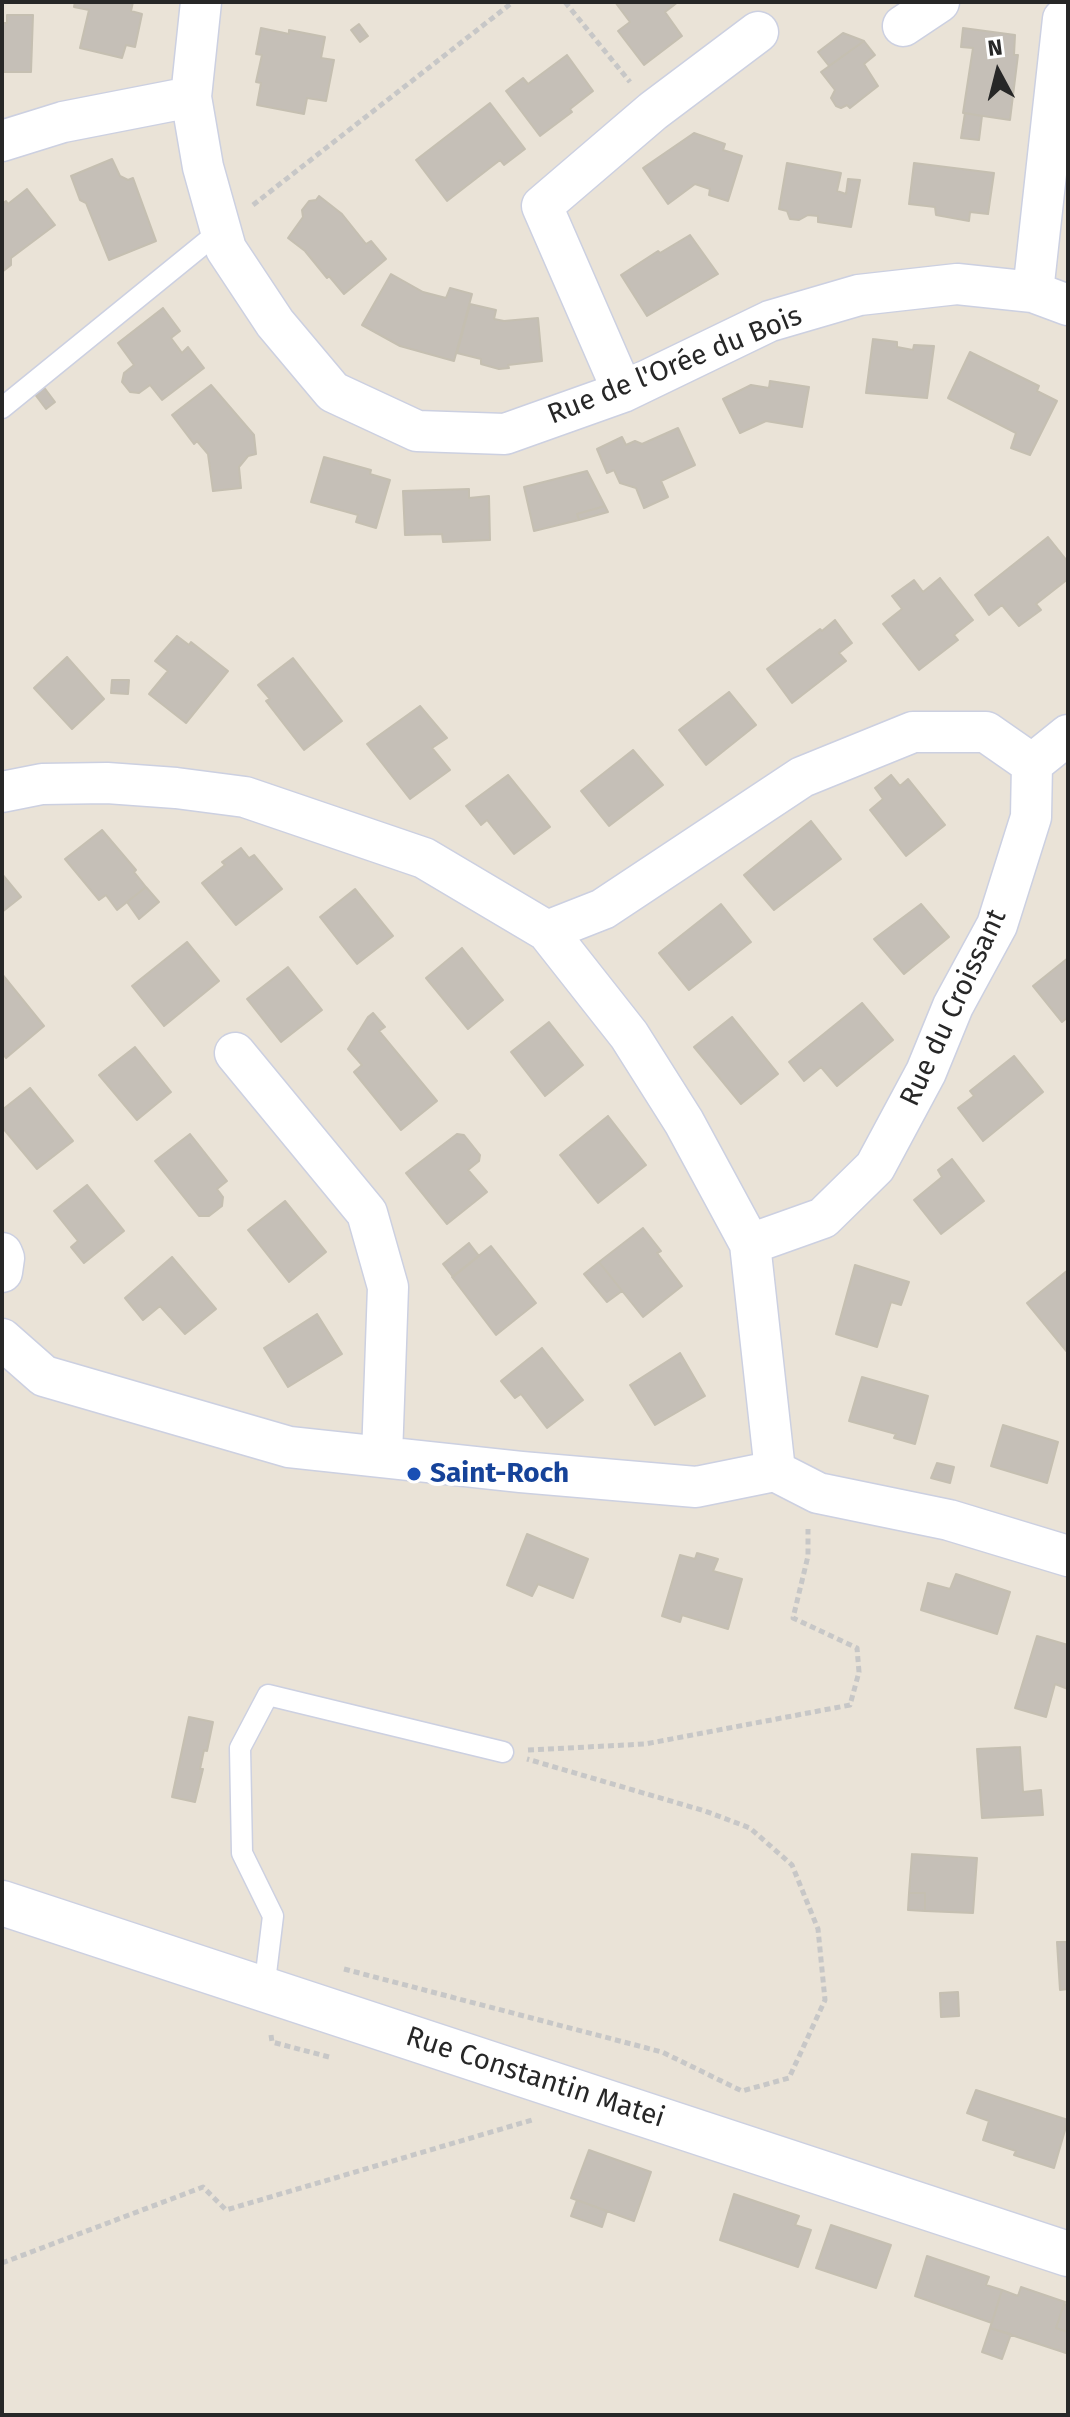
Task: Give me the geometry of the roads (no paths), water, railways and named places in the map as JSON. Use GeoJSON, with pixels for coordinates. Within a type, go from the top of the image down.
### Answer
{"type":"FeatureCollection","features":[{"type":"Feature","properties":{"kind":"street","name":"Rue de l'Orée du Bois"},"geometry":{"type":"LineString","coordinates":[[201,2],[191,97],[203,167],[226,249],[275,323],[333,392],[417,431],[505,434],[623,392],[770,321],[859,295],[957,284],[1051,298]]}},
{"type":"Feature","properties":{"kind":"street"},"geometry":{"type":"LineString","coordinates":[[903,26],[939,2]]}},
{"type":"Feature","properties":{"kind":"street"},"geometry":{"type":"LineString","coordinates":[[1051,298],[1058,13]]}},
{"type":"Feature","properties":{"kind":"street"},"geometry":{"type":"LineString","coordinates":[[623,392],[542,206],[653,111],[758,32]]}},
{"type":"Feature","properties":{"kind":"street"},"geometry":{"type":"LineString","coordinates":[[2,141],[63,122],[191,97]]}},
{"type":"Feature","properties":{"kind":"street"},"geometry":{"type":"LineString","coordinates":[[547,931],[603,909],[802,777],[913,732],[986,732],[1032,764],[1068,735]]}},
{"type":"Feature","properties":{"kind":"street","name":"Rue du Croissant"},"geometry":{"type":"LineString","coordinates":[[750,1244],[823,1218],[875,1167],[926,1072],[953,1006],[997,925],[1031,817],[1032,764]]}},
{"type":"Feature","properties":{"kind":"street"},"geometry":{"type":"LineString","coordinates":[[2,792],[42,784],[107,783],[245,797],[424,858],[547,931],[629,1035],[684,1122],[750,1244],[775,1471]]}},
{"type":"Feature","properties":{"kind":"street"},"geometry":{"type":"LineString","coordinates":[[235,1053],[367,1213],[388,1287],[382,1456]]}},
{"type":"Feature","properties":{"kind":"street"},"geometry":{"type":"LineString","coordinates":[[2,1253],[2,1272]]}},
{"type":"Feature","properties":{"kind":"street"},"geometry":{"type":"LineString","coordinates":[[2,1339],[44,1376],[289,1447],[696,1487],[775,1471],[818,1493],[949,1520],[1068,1556]]}},
{"type":"Feature","properties":{"kind":"street","name":"Rue Constantin Matei"},"geometry":{"type":"LineString","coordinates":[[2,1903],[1068,2254]]}},
{"type":"Feature","properties":{"kind":"lane"},"geometry":{"type":"LineString","coordinates":[[2,408],[221,230]]}},
{"type":"Feature","properties":{"kind":"lane"},"geometry":{"type":"LineString","coordinates":[[264,1990],[273,1916],[242,1853],[240,1748],[268,1695],[503,1752]]}},
{"type":"Feature","properties":{"kind":"place","name":"Saint-Roch"},"geometry":{"type":"Point","coordinates":[414,1474]}}]}
